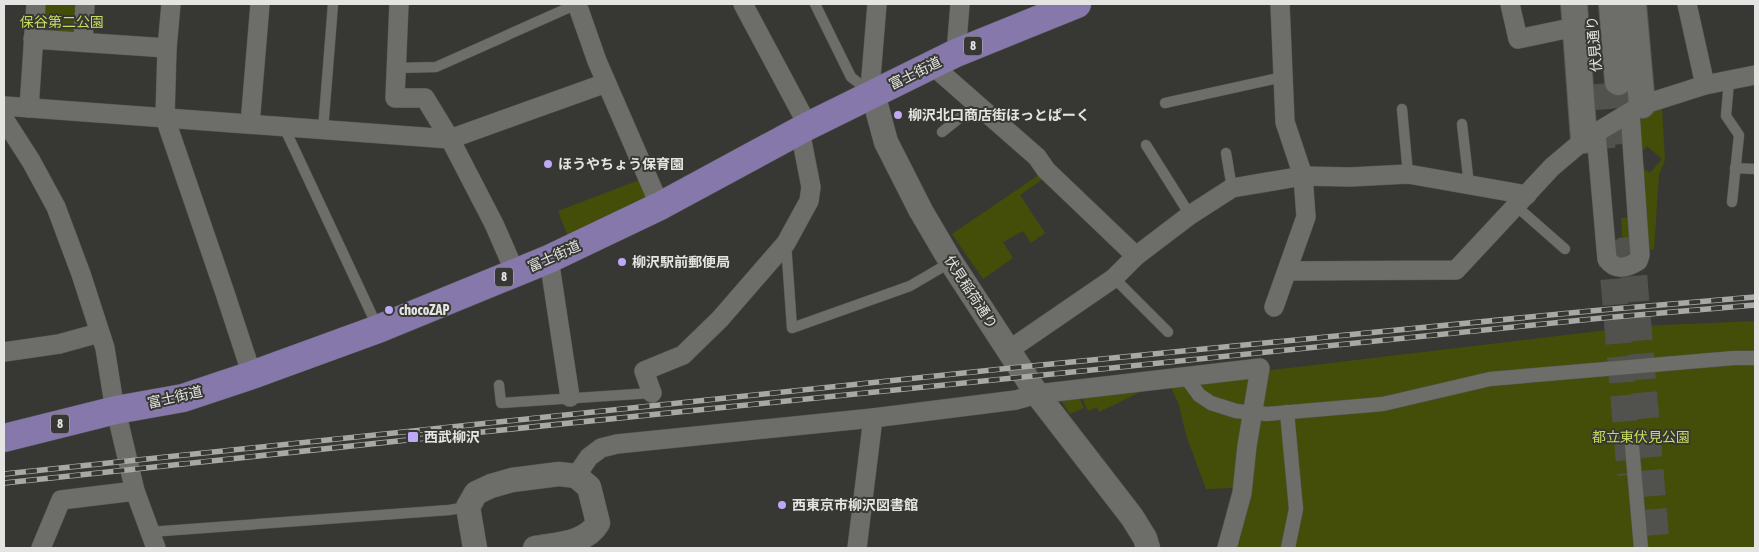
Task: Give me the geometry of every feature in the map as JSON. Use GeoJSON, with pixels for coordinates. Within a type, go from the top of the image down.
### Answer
{"type":"FeatureCollection","features":[{"type":"Feature","properties":{"kind":"main road","name":"富士街道"},"geometry":{"type":"LineString","coordinates":[[4,438],[116,410],[183,398],[378,329],[549,259],[660,206],[802,126],[944,59],[1077,4]]}},
{"type":"Feature","properties":{"kind":"main road","name":"伏見通り"},"geometry":{"type":"LineString","coordinates":[[1590,4],[1608,83],[1612,4]]}},
{"type":"Feature","properties":{"kind":"main road"},"geometry":{"type":"LineString","coordinates":[[1633,4],[1636,109]]}},
{"type":"Feature","properties":{"kind":"main road"},"geometry":{"type":"LineString","coordinates":[[1575,15],[1590,137]]}},
{"type":"Feature","properties":{"kind":"street"},"geometry":{"type":"LineString","coordinates":[[28,108],[36,4]]}},
{"type":"Feature","properties":{"kind":"street"},"geometry":{"type":"LineString","coordinates":[[83,42],[85,4]]}},
{"type":"Feature","properties":{"kind":"street"},"geometry":{"type":"LineString","coordinates":[[171,4],[167,48],[165,118],[252,375]]}},
{"type":"Feature","properties":{"kind":"street"},"geometry":{"type":"LineString","coordinates":[[250,124],[260,4]]}},
{"type":"Feature","properties":{"kind":"street"},"geometry":{"type":"LineString","coordinates":[[399,4],[395,98],[425,98],[450,138],[494,224],[515,272]]}},
{"type":"Feature","properties":{"kind":"street"},"geometry":{"type":"LineString","coordinates":[[577,4],[606,83],[660,206]]}},
{"type":"Feature","properties":{"kind":"street"},"geometry":{"type":"LineString","coordinates":[[652,393],[644,371],[682,355],[720,319],[786,243],[809,201],[812,187],[802,126],[743,4]]}},
{"type":"Feature","properties":{"kind":"street","name":"伏見稲荷通り"},"geometry":{"type":"LineString","coordinates":[[877,4],[871,77],[873,94],[886,142],[921,212],[951,262],[1037,394],[1132,517],[1145,538],[1148,548]]}},
{"type":"Feature","properties":{"kind":"street"},"geometry":{"type":"LineString","coordinates":[[960,4],[944,59],[977,104],[1037,157],[1046,170],[1136,256]]}},
{"type":"Feature","properties":{"kind":"street"},"geometry":{"type":"LineString","coordinates":[[1274,307],[1306,217],[1303,176],[1284,122],[1280,4]]}},
{"type":"Feature","properties":{"kind":"street"},"geometry":{"type":"LineString","coordinates":[[1510,4],[1518,39],[1575,15]]}},
{"type":"Feature","properties":{"kind":"street"},"geometry":{"type":"LineString","coordinates":[[1688,4],[1705,86]]}},
{"type":"Feature","properties":{"kind":"street"},"geometry":{"type":"LineString","coordinates":[[33,39],[167,48]]}},
{"type":"Feature","properties":{"kind":"street"},"geometry":{"type":"LineString","coordinates":[[1288,271],[1456,270],[1552,167],[1590,137],[1636,109],[1705,86],[1755,74]]}},
{"type":"Feature","properties":{"kind":"street"},"geometry":{"type":"LineString","coordinates":[[4,106],[450,138],[606,83]]}},
{"type":"Feature","properties":{"kind":"street"},"geometry":{"type":"LineString","coordinates":[[1590,137],[1607,259],[1610,264],[1626,267],[1638,261],[1640,255],[1636,109]]}},
{"type":"Feature","properties":{"kind":"street"},"geometry":{"type":"LineString","coordinates":[[4,119],[31,161],[56,207],[81,274],[105,348],[116,410],[135,491],[153,540]]}},
{"type":"Feature","properties":{"kind":"street"},"geometry":{"type":"LineString","coordinates":[[1009,350],[1114,278],[1136,256],[1232,188],[1303,176],[1350,177],[1408,174],[1469,185],[1521,200]]}},
{"type":"Feature","properties":{"kind":"street"},"geometry":{"type":"LineString","coordinates":[[549,259],[570,398]]}},
{"type":"Feature","properties":{"kind":"street"},"geometry":{"type":"LineString","coordinates":[[4,352],[58,344],[100,333]]}},
{"type":"Feature","properties":{"kind":"street"},"geometry":{"type":"LineString","coordinates":[[1186,377],[1199,395],[1211,403],[1229,409],[1253,413],[1287,412],[1383,404],[1490,379],[1734,358],[1755,358]]}},
{"type":"Feature","properties":{"kind":"street"},"geometry":{"type":"LineString","coordinates":[[576,476],[589,458],[601,448],[618,444],[873,418],[1016,400],[1037,394],[1260,368],[1242,493],[1227,548]]}},
{"type":"Feature","properties":{"kind":"street"},"geometry":{"type":"LineString","coordinates":[[1287,412],[1296,509],[1288,548]]}},
{"type":"Feature","properties":{"kind":"street"},"geometry":{"type":"LineString","coordinates":[[857,548],[873,418]]}},
{"type":"Feature","properties":{"kind":"street"},"geometry":{"type":"LineString","coordinates":[[1632,446],[1642,548]]}},
{"type":"Feature","properties":{"kind":"street"},"geometry":{"type":"LineString","coordinates":[[475,548],[468,506],[476,493],[512,480],[559,474],[576,476],[589,487],[598,523],[593,530],[582,538],[535,548]]}},
{"type":"Feature","properties":{"kind":"street"},"geometry":{"type":"LineString","coordinates":[[41,548],[61,500],[135,491]]}},
{"type":"Feature","properties":{"kind":"lane"},"geometry":{"type":"LineString","coordinates":[[324,130],[333,4]]}},
{"type":"Feature","properties":{"kind":"lane"},"geometry":{"type":"LineString","coordinates":[[396,68],[436,67],[577,4]]}},
{"type":"Feature","properties":{"kind":"lane"},"geometry":{"type":"LineString","coordinates":[[815,4],[851,77],[873,94]]}},
{"type":"Feature","properties":{"kind":"lane"},"geometry":{"type":"LineString","coordinates":[[1165,103],[1283,77]]}},
{"type":"Feature","properties":{"kind":"lane"},"geometry":{"type":"LineString","coordinates":[[1728,80],[1726,116],[1739,135],[1732,202]]}},
{"type":"Feature","properties":{"kind":"lane"},"geometry":{"type":"LineString","coordinates":[[942,132],[977,104]]}},
{"type":"Feature","properties":{"kind":"lane"},"geometry":{"type":"LineString","coordinates":[[1402,109],[1408,174]]}},
{"type":"Feature","properties":{"kind":"lane"},"geometry":{"type":"LineString","coordinates":[[1462,124],[1469,185]]}},
{"type":"Feature","properties":{"kind":"lane"},"geometry":{"type":"LineString","coordinates":[[284,127],[378,329]]}},
{"type":"Feature","properties":{"kind":"lane"},"geometry":{"type":"LineString","coordinates":[[1146,145],[1190,216]]}},
{"type":"Feature","properties":{"kind":"lane"},"geometry":{"type":"LineString","coordinates":[[1226,154],[1232,188]]}},
{"type":"Feature","properties":{"kind":"lane"},"geometry":{"type":"LineString","coordinates":[[1735,168],[1754,169]]}},
{"type":"Feature","properties":{"kind":"lane"},"geometry":{"type":"LineString","coordinates":[[1521,200],[1565,249]]}},
{"type":"Feature","properties":{"kind":"lane"},"geometry":{"type":"LineString","coordinates":[[786,243],[792,328],[910,286],[951,262]]}},
{"type":"Feature","properties":{"kind":"lane"},"geometry":{"type":"LineString","coordinates":[[1114,278],[1168,332]]}},
{"type":"Feature","properties":{"kind":"lane"},"geometry":{"type":"LineString","coordinates":[[499,385],[501,403],[652,393]]}},
{"type":"Feature","properties":{"kind":"lane"},"geometry":{"type":"LineString","coordinates":[[153,540],[449,510],[468,506]]}},
{"type":"Feature","properties":{"kind":"green space","name":"保谷第二公園"},"geometry":{"type":"Polygon","coordinates":[[[36,4],[85,4],[83,42],[33,39],[36,4]]]}},
{"type":"Feature","properties":{"kind":"green space"},"geometry":{"type":"Polygon","coordinates":[[[1662,108],[1665,160],[1659,174],[1654,249],[1649,250],[1643,168],[1650,173],[1662,159],[1647,146],[1641,152],[1638,116],[1662,108]]]}},
{"type":"Feature","properties":{"kind":"green space"},"geometry":{"type":"Polygon","coordinates":[[[1043,172],[1047,176],[1020,195],[1045,233],[1031,243],[1023,231],[1003,242],[1013,258],[983,279],[952,234],[1043,172]]]}},
{"type":"Feature","properties":{"kind":"green space"},"geometry":{"type":"Polygon","coordinates":[[[647,177],[658,203],[571,244],[558,211],[647,177]]]}},
{"type":"Feature","properties":{"kind":"green space"},"geometry":{"type":"Polygon","coordinates":[[[1632,217],[1635,250],[1624,261],[1621,218],[1632,217]]]}},
{"type":"Feature","properties":{"kind":"green space","name":"都立東伏見公園"},"geometry":{"type":"Polygon","coordinates":[[[1755,321],[1755,548],[1231,548],[1264,371],[1641,326],[1755,321]]]}},
{"type":"Feature","properties":{"kind":"green space"},"geometry":{"type":"Polygon","coordinates":[[[1256,372],[1235,488],[1206,489],[1186,435],[1179,405],[1169,383],[1256,372]]]}},
{"type":"Feature","properties":{"kind":"green space"},"geometry":{"type":"Polygon","coordinates":[[[1163,381],[1099,412],[1097,407],[1088,411],[1080,393],[1163,381]]]}},
{"type":"Feature","properties":{"kind":"green space"},"geometry":{"type":"Polygon","coordinates":[[[1077,394],[1084,408],[1070,414],[1058,396],[1077,394]]]}},
{"type":"Feature","properties":{"kind":"tunnel"},"geometry":{"type":"LineString","coordinates":[[1618,82],[1623,144]]}},
{"type":"Feature","properties":{"kind":"tunnel"},"geometry":{"type":"LineString","coordinates":[[1597,84],[1603,154]]}},
{"type":"Feature","properties":{"kind":"tunnel"},"geometry":{"type":"LineString","coordinates":[[1631,237],[1657,548]]}},
{"type":"Feature","properties":{"kind":"tunnel"},"geometry":{"type":"LineString","coordinates":[[1610,240],[1630,475]]}},
{"type":"Feature","properties":{"kind":"railway"},"geometry":{"type":"LineString","coordinates":[[4,474],[1021,367],[1601,310],[1755,297]]}},
{"type":"Feature","properties":{"kind":"railway"},"geometry":{"type":"LineString","coordinates":[[4,483],[492,431],[1602,318],[1755,305]]}},
{"type":"Feature","properties":{"kind":"place","name":"柳沢北口商店街ほっとぱーく"},"geometry":{"type":"Point","coordinates":[898,115]}},
{"type":"Feature","properties":{"kind":"place","name":"ほうやちょう保育園"},"geometry":{"type":"Point","coordinates":[548,164]}},
{"type":"Feature","properties":{"kind":"place","name":"柳沢駅前郵便局"},"geometry":{"type":"Point","coordinates":[622,262]}},
{"type":"Feature","properties":{"kind":"place","name":"chocoZAP"},"geometry":{"type":"Point","coordinates":[389,310]}},
{"type":"Feature","properties":{"kind":"place","name":"西武柳沢"},"geometry":{"type":"Point","coordinates":[413,437]}},
{"type":"Feature","properties":{"kind":"place","name":"西東京市柳沢図書館"},"geometry":{"type":"Point","coordinates":[782,505]}}]}
